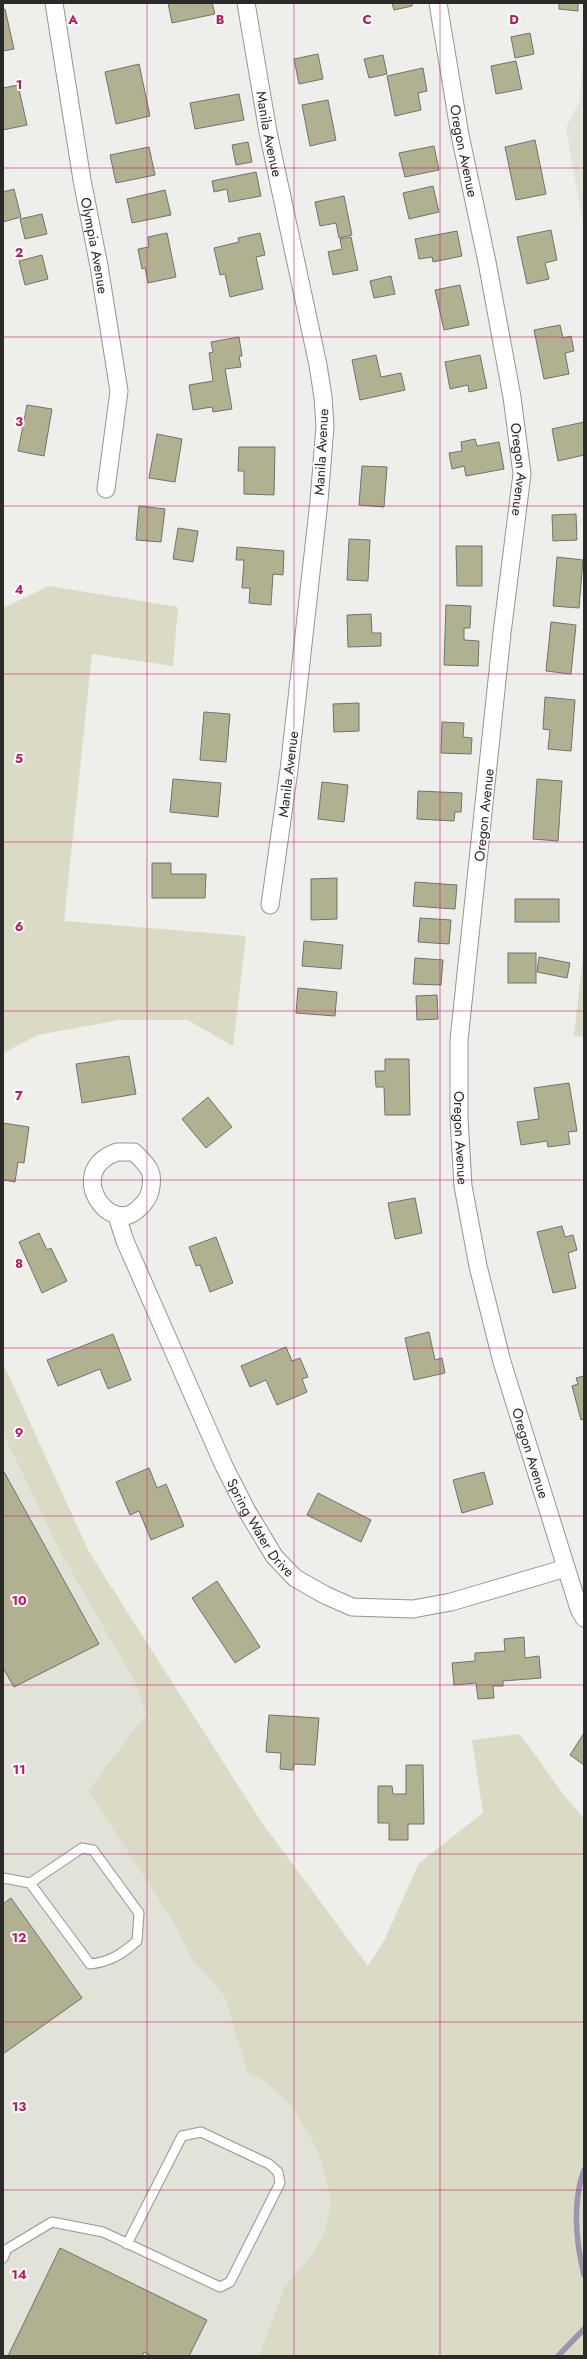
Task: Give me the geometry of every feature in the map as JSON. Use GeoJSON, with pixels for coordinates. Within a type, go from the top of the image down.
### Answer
{"type":"FeatureCollection","features":[{"type":"Feature","properties":{"kind":"street","name":"Olympia Avenue"},"geometry":{"type":"LineString","coordinates":[[54,3],[119,391],[106,489]]}},
{"type":"Feature","properties":{"kind":"street","name":"Manila Avenue"},"geometry":{"type":"LineString","coordinates":[[246,3],[268,132],[318,364],[323,397],[325,426],[319,501],[289,770],[270,905]]}},
{"type":"Feature","properties":{"kind":"street","name":"Oregon Avenue"},"geometry":{"type":"LineString","coordinates":[[438,3],[460,134],[487,262],[512,397],[522,474],[502,633],[459,1040],[459,1118],[463,1186],[478,1266],[502,1362],[579,1609],[584,1618]]}},
{"type":"Feature","properties":{"kind":"street","name":"Spring Water Drive"},"geometry":{"type":"LineString","coordinates":[[117,1216],[124,1241],[224,1466],[247,1511],[274,1556],[295,1578],[324,1595],[352,1607],[405,1609],[451,1602],[566,1568]]}},
{"type":"Feature","properties":{"kind":"lane"},"geometry":{"type":"LineString","coordinates":[[3,1878],[30,1883],[90,1964],[103,1963],[119,1957],[138,1941],[139,1913],[93,1850],[82,1848],[30,1883]]}},
{"type":"Feature","properties":{"kind":"lane"},"geometry":{"type":"LineString","coordinates":[[3,2258],[7,2249],[52,2222],[103,2232],[127,2244],[220,2287],[230,2282],[280,2184],[278,2172],[269,2164],[201,2132],[182,2136],[127,2244]]}},
{"type":"Feature","properties":{"kind":"shaded area"},"geometry":{"type":"Polygon","coordinates":[[[584,31],[584,230],[566,128],[580,100],[584,31]]]}},
{"type":"Feature","properties":{"kind":"shaded area"},"geometry":{"type":"Polygon","coordinates":[[[3,1433],[60,1552],[135,1682],[146,1714],[88,1791],[171,1918],[192,1959],[225,1997],[247,2072],[266,2082],[290,2104],[317,2149],[331,2199],[325,2231],[313,2254],[285,2286],[259,2356],[3,2356],[3,1433]]]}},
{"type":"Feature","properties":{"kind":"green space"},"geometry":{"type":"Polygon","coordinates":[[[49,586],[178,607],[173,666],[92,654],[64,921],[246,936],[233,1046],[188,1020],[119,1020],[38,1035],[3,1053],[3,608],[49,586]]]}},
{"type":"Feature","properties":{"kind":"green space"},"geometry":{"type":"Polygon","coordinates":[[[584,946],[584,1037],[574,1036],[584,946]]]}},
{"type":"Feature","properties":{"kind":"green space"},"geometry":{"type":"Polygon","coordinates":[[[3,1363],[89,1552],[262,1823],[368,1966],[385,1939],[419,1863],[483,1813],[472,1740],[519,1734],[559,1788],[584,1818],[584,2356],[259,2356],[285,2286],[313,2254],[325,2231],[331,2199],[317,2149],[290,2104],[266,2082],[247,2072],[225,1997],[192,1959],[171,1918],[88,1791],[146,1714],[135,1682],[60,1552],[3,1433],[3,1363]]]}},
{"type":"Feature","properties":{"kind":"building"},"geometry":{"type":"Polygon","coordinates":[[[168,3],[212,3],[215,14],[172,23],[168,3]]]}},
{"type":"Feature","properties":{"kind":"building"},"geometry":{"type":"Polygon","coordinates":[[[392,3],[412,3],[412,6],[394,10],[392,3]]]}},
{"type":"Feature","properties":{"kind":"building"},"geometry":{"type":"Polygon","coordinates":[[[559,3],[578,3],[578,11],[559,9],[559,3]]]}},
{"type":"Feature","properties":{"kind":"building"},"geometry":{"type":"Polygon","coordinates":[[[5,9],[14,49],[3,51],[3,10],[5,9]]]}},
{"type":"Feature","properties":{"kind":"building"},"geometry":{"type":"Polygon","coordinates":[[[530,33],[534,54],[515,58],[511,37],[530,33]]]}},
{"type":"Feature","properties":{"kind":"building"},"geometry":{"type":"Polygon","coordinates":[[[318,54],[323,79],[299,84],[294,59],[318,54]]]}},
{"type":"Feature","properties":{"kind":"building"},"geometry":{"type":"Polygon","coordinates":[[[383,55],[387,74],[369,78],[364,59],[383,55]]]}},
{"type":"Feature","properties":{"kind":"building"},"geometry":{"type":"Polygon","coordinates":[[[516,61],[522,89],[496,94],[491,66],[516,61]]]}},
{"type":"Feature","properties":{"kind":"building"},"geometry":{"type":"Polygon","coordinates":[[[139,64],[150,116],[116,124],[105,72],[139,64]]]}},
{"type":"Feature","properties":{"kind":"building"},"geometry":{"type":"Polygon","coordinates":[[[423,68],[427,91],[418,93],[421,110],[395,116],[387,76],[423,68]]]}},
{"type":"Feature","properties":{"kind":"building"},"geometry":{"type":"Polygon","coordinates":[[[18,85],[27,125],[3,130],[3,88],[18,85]]]}},
{"type":"Feature","properties":{"kind":"building"},"geometry":{"type":"Polygon","coordinates":[[[239,94],[244,120],[195,129],[190,103],[239,94]]]}},
{"type":"Feature","properties":{"kind":"building"},"geometry":{"type":"Polygon","coordinates":[[[328,100],[336,140],[310,146],[302,105],[328,100]]]}},
{"type":"Feature","properties":{"kind":"building"},"geometry":{"type":"Polygon","coordinates":[[[535,140],[546,194],[516,200],[505,147],[535,140]]]}},
{"type":"Feature","properties":{"kind":"building"},"geometry":{"type":"Polygon","coordinates":[[[248,142],[252,162],[236,165],[232,145],[248,142]]]}},
{"type":"Feature","properties":{"kind":"building"},"geometry":{"type":"Polygon","coordinates":[[[434,146],[439,170],[405,177],[399,153],[434,146]]]}},
{"type":"Feature","properties":{"kind":"building"},"geometry":{"type":"Polygon","coordinates":[[[149,147],[155,175],[116,183],[110,155],[149,147]]]}},
{"type":"Feature","properties":{"kind":"building"},"geometry":{"type":"Polygon","coordinates":[[[256,172],[261,196],[229,202],[227,189],[214,192],[212,181],[256,172]]]}},
{"type":"Feature","properties":{"kind":"building"},"geometry":{"type":"Polygon","coordinates":[[[433,186],[439,212],[409,219],[403,193],[433,186]]]}},
{"type":"Feature","properties":{"kind":"building"},"geometry":{"type":"Polygon","coordinates":[[[14,189],[21,217],[3,222],[3,192],[14,189]]]}},
{"type":"Feature","properties":{"kind":"building"},"geometry":{"type":"Polygon","coordinates":[[[165,190],[171,215],[132,223],[127,199],[165,190]]]}},
{"type":"Feature","properties":{"kind":"building"},"geometry":{"type":"Polygon","coordinates":[[[344,196],[352,235],[339,238],[336,223],[320,226],[315,202],[344,196]]]}},
{"type":"Feature","properties":{"kind":"building"},"geometry":{"type":"Polygon","coordinates":[[[42,214],[47,234],[25,239],[20,219],[42,214]]]}},
{"type":"Feature","properties":{"kind":"building"},"geometry":{"type":"Polygon","coordinates":[[[551,230],[557,260],[545,263],[549,279],[527,284],[517,237],[551,230]]]}},
{"type":"Feature","properties":{"kind":"building"},"geometry":{"type":"Polygon","coordinates":[[[457,231],[462,256],[433,262],[432,257],[419,259],[415,239],[457,231]]]}},
{"type":"Feature","properties":{"kind":"building"},"geometry":{"type":"Polygon","coordinates":[[[167,233],[176,277],[148,283],[145,268],[142,269],[138,249],[149,247],[148,237],[167,233]]]}},
{"type":"Feature","properties":{"kind":"building"},"geometry":{"type":"Polygon","coordinates":[[[260,233],[265,255],[256,257],[263,289],[230,297],[225,274],[220,275],[214,248],[239,242],[238,238],[260,233]]]}},
{"type":"Feature","properties":{"kind":"building"},"geometry":{"type":"Polygon","coordinates":[[[351,237],[358,270],[333,275],[328,252],[342,249],[340,239],[351,237]]]}},
{"type":"Feature","properties":{"kind":"building"},"geometry":{"type":"Polygon","coordinates":[[[42,255],[48,279],[25,285],[19,261],[42,255]]]}},
{"type":"Feature","properties":{"kind":"building"},"geometry":{"type":"Polygon","coordinates":[[[391,276],[395,294],[374,298],[370,281],[391,276]]]}},
{"type":"Feature","properties":{"kind":"building"},"geometry":{"type":"Polygon","coordinates":[[[460,285],[469,325],[444,330],[435,290],[460,285]]]}},
{"type":"Feature","properties":{"kind":"building"},"geometry":{"type":"Polygon","coordinates":[[[560,325],[563,338],[571,336],[574,351],[565,353],[569,374],[544,379],[534,330],[560,325]]]}},
{"type":"Feature","properties":{"kind":"building"},"geometry":{"type":"Polygon","coordinates":[[[239,337],[242,356],[239,356],[241,367],[225,369],[232,409],[213,412],[212,407],[193,410],[189,385],[213,381],[209,353],[213,352],[211,342],[239,337]]]}},
{"type":"Feature","properties":{"kind":"building"},"geometry":{"type":"Polygon","coordinates":[[[376,355],[381,377],[401,373],[405,390],[360,400],[352,360],[376,355]]]}},
{"type":"Feature","properties":{"kind":"building"},"geometry":{"type":"Polygon","coordinates":[[[480,355],[487,388],[469,392],[468,385],[450,389],[445,362],[480,355]]]}},
{"type":"Feature","properties":{"kind":"building"},"geometry":{"type":"Polygon","coordinates":[[[27,405],[52,409],[44,456],[18,451],[27,405]]]}},
{"type":"Feature","properties":{"kind":"building"},"geometry":{"type":"Polygon","coordinates":[[[584,422],[584,455],[558,461],[552,429],[584,422]]]}},
{"type":"Feature","properties":{"kind":"building"},"geometry":{"type":"Polygon","coordinates":[[[157,434],[182,439],[175,482],[149,478],[157,434]]]}},
{"type":"Feature","properties":{"kind":"building"},"geometry":{"type":"Polygon","coordinates":[[[475,439],[477,446],[499,442],[504,469],[466,476],[464,466],[452,469],[449,453],[462,451],[461,442],[475,439]]]}},
{"type":"Feature","properties":{"kind":"building"},"geometry":{"type":"Polygon","coordinates":[[[239,447],[275,447],[274,495],[244,494],[244,471],[238,471],[239,447]]]}},
{"type":"Feature","properties":{"kind":"building"},"geometry":{"type":"Polygon","coordinates":[[[362,466],[387,467],[384,507],[359,505],[362,466]]]}},
{"type":"Feature","properties":{"kind":"building"},"geometry":{"type":"Polygon","coordinates":[[[139,506],[165,509],[161,542],[136,540],[139,506]]]}},
{"type":"Feature","properties":{"kind":"building"},"geometry":{"type":"Polygon","coordinates":[[[576,514],[577,540],[553,541],[552,515],[576,514]]]}},
{"type":"Feature","properties":{"kind":"building"},"geometry":{"type":"Polygon","coordinates":[[[178,528],[198,531],[193,562],[173,559],[178,528]]]}},
{"type":"Feature","properties":{"kind":"building"},"geometry":{"type":"Polygon","coordinates":[[[349,539],[370,540],[368,581],[347,580],[349,539]]]}},
{"type":"Feature","properties":{"kind":"building"},"geometry":{"type":"Polygon","coordinates":[[[456,546],[482,546],[482,586],[457,586],[456,546]]]}},
{"type":"Feature","properties":{"kind":"building"},"geometry":{"type":"Polygon","coordinates":[[[237,547],[284,551],[283,575],[273,574],[271,605],[249,603],[250,588],[242,588],[244,560],[236,560],[237,547]]]}},
{"type":"Feature","properties":{"kind":"building"},"geometry":{"type":"Polygon","coordinates":[[[557,557],[583,560],[579,608],[553,606],[557,557]]]}},
{"type":"Feature","properties":{"kind":"building"},"geometry":{"type":"Polygon","coordinates":[[[446,605],[471,606],[470,628],[464,628],[464,640],[479,641],[478,666],[444,665],[446,605]]]}},
{"type":"Feature","properties":{"kind":"building"},"geometry":{"type":"Polygon","coordinates":[[[371,614],[372,633],[381,633],[381,646],[348,647],[347,615],[371,614]]]}},
{"type":"Feature","properties":{"kind":"building"},"geometry":{"type":"Polygon","coordinates":[[[551,622],[576,625],[571,674],[546,671],[551,622]]]}},
{"type":"Feature","properties":{"kind":"building"},"geometry":{"type":"Polygon","coordinates":[[[545,697],[575,700],[571,751],[548,749],[550,730],[543,729],[545,697]]]}},
{"type":"Feature","properties":{"kind":"building"},"geometry":{"type":"Polygon","coordinates":[[[359,703],[359,731],[334,732],[333,704],[359,703]]]}},
{"type":"Feature","properties":{"kind":"building"},"geometry":{"type":"Polygon","coordinates":[[[204,712],[230,714],[226,762],[200,760],[204,712]]]}},
{"type":"Feature","properties":{"kind":"building"},"geometry":{"type":"Polygon","coordinates":[[[442,722],[464,723],[463,737],[472,738],[471,754],[441,753],[442,722]]]}},
{"type":"Feature","properties":{"kind":"building"},"geometry":{"type":"Polygon","coordinates":[[[173,779],[221,783],[218,817],[170,812],[173,779]]]}},
{"type":"Feature","properties":{"kind":"building"},"geometry":{"type":"Polygon","coordinates":[[[537,779],[562,781],[558,841],[533,839],[537,779]]]}},
{"type":"Feature","properties":{"kind":"building"},"geometry":{"type":"Polygon","coordinates":[[[322,782],[348,785],[344,822],[318,819],[322,782]]]}},
{"type":"Feature","properties":{"kind":"building"},"geometry":{"type":"Polygon","coordinates":[[[418,791],[462,793],[461,812],[455,812],[454,821],[417,819],[418,791]]]}},
{"type":"Feature","properties":{"kind":"building"},"geometry":{"type":"Polygon","coordinates":[[[152,863],[171,863],[171,874],[206,874],[205,898],[152,898],[152,863]]]}},
{"type":"Feature","properties":{"kind":"building"},"geometry":{"type":"Polygon","coordinates":[[[337,878],[337,919],[311,920],[311,879],[337,878]]]}},
{"type":"Feature","properties":{"kind":"building"},"geometry":{"type":"Polygon","coordinates":[[[415,882],[457,885],[455,909],[413,906],[415,882]]]}},
{"type":"Feature","properties":{"kind":"building"},"geometry":{"type":"Polygon","coordinates":[[[515,899],[559,899],[559,922],[515,922],[515,899]]]}},
{"type":"Feature","properties":{"kind":"building"},"geometry":{"type":"Polygon","coordinates":[[[420,918],[451,920],[449,944],[418,942],[420,918]]]}},
{"type":"Feature","properties":{"kind":"building"},"geometry":{"type":"Polygon","coordinates":[[[304,941],[343,945],[341,969],[302,966],[304,941]]]}},
{"type":"Feature","properties":{"kind":"building"},"geometry":{"type":"Polygon","coordinates":[[[508,953],[536,953],[536,983],[508,983],[508,953]]]}},
{"type":"Feature","properties":{"kind":"building"},"geometry":{"type":"Polygon","coordinates":[[[539,957],[570,963],[567,978],[537,972],[539,957]]]}},
{"type":"Feature","properties":{"kind":"building"},"geometry":{"type":"Polygon","coordinates":[[[415,958],[443,960],[441,985],[413,984],[415,958]]]}},
{"type":"Feature","properties":{"kind":"building"},"geometry":{"type":"Polygon","coordinates":[[[298,988],[337,992],[335,1016],[296,1013],[298,988]]]}},
{"type":"Feature","properties":{"kind":"building"},"geometry":{"type":"Polygon","coordinates":[[[437,995],[438,1019],[417,1020],[416,996],[437,995]]]}},
{"type":"Feature","properties":{"kind":"building"},"geometry":{"type":"Polygon","coordinates":[[[129,1056],[136,1094],[82,1103],[76,1064],[129,1056]]]}},
{"type":"Feature","properties":{"kind":"building"},"geometry":{"type":"Polygon","coordinates":[[[385,1059],[409,1059],[410,1115],[385,1115],[384,1087],[376,1087],[375,1071],[385,1071],[385,1059]]]}},
{"type":"Feature","properties":{"kind":"building"},"geometry":{"type":"Polygon","coordinates":[[[569,1083],[577,1131],[568,1132],[570,1144],[548,1147],[547,1141],[521,1145],[517,1122],[539,1119],[534,1088],[569,1083]]]}},
{"type":"Feature","properties":{"kind":"building"},"geometry":{"type":"Polygon","coordinates":[[[208,1097],[232,1127],[206,1148],[182,1119],[208,1097]]]}},
{"type":"Feature","properties":{"kind":"building"},"geometry":{"type":"Polygon","coordinates":[[[3,1123],[29,1127],[24,1163],[18,1162],[15,1182],[3,1180],[3,1123]]]}},
{"type":"Feature","properties":{"kind":"building"},"geometry":{"type":"Polygon","coordinates":[[[415,1198],[422,1233],[395,1239],[388,1203],[415,1198]]]}},
{"type":"Feature","properties":{"kind":"building"},"geometry":{"type":"Polygon","coordinates":[[[562,1226],[565,1237],[573,1235],[577,1250],[568,1253],[576,1288],[553,1293],[537,1232],[562,1226]]]}},
{"type":"Feature","properties":{"kind":"building"},"geometry":{"type":"Polygon","coordinates":[[[39,1233],[47,1250],[51,1248],[67,1281],[42,1293],[19,1242],[39,1233]]]}},
{"type":"Feature","properties":{"kind":"building"},"geometry":{"type":"Polygon","coordinates":[[[216,1237],[233,1283],[210,1292],[200,1265],[196,1266],[189,1247],[216,1237]]]}},
{"type":"Feature","properties":{"kind":"building"},"geometry":{"type":"Polygon","coordinates":[[[429,1332],[435,1360],[442,1358],[445,1373],[414,1380],[405,1338],[429,1332]]]}},
{"type":"Feature","properties":{"kind":"building"},"geometry":{"type":"Polygon","coordinates":[[[113,1334],[131,1380],[108,1389],[100,1369],[58,1386],[47,1360],[113,1334]]]}},
{"type":"Feature","properties":{"kind":"building"},"geometry":{"type":"Polygon","coordinates":[[[286,1347],[292,1361],[300,1358],[308,1377],[302,1379],[307,1392],[277,1405],[266,1380],[250,1387],[241,1366],[286,1347]]]}},
{"type":"Feature","properties":{"kind":"building"},"geometry":{"type":"Polygon","coordinates":[[[584,1376],[584,1419],[581,1420],[572,1386],[578,1384],[576,1378],[584,1376]]]}},
{"type":"Feature","properties":{"kind":"building"},"geometry":{"type":"Polygon","coordinates":[[[149,1468],[157,1488],[166,1484],[184,1526],[151,1540],[139,1511],[130,1515],[116,1482],[149,1468]]]}},
{"type":"Feature","properties":{"kind":"building"},"geometry":{"type":"Polygon","coordinates":[[[3,1470],[99,1644],[14,1687],[3,1668],[3,1470]]]}},
{"type":"Feature","properties":{"kind":"building"},"geometry":{"type":"Polygon","coordinates":[[[484,1472],[493,1504],[462,1513],[453,1480],[484,1472]]]}},
{"type":"Feature","properties":{"kind":"building"},"geometry":{"type":"Polygon","coordinates":[[[318,1493],[371,1520],[361,1542],[307,1515],[318,1493]]]}},
{"type":"Feature","properties":{"kind":"building"},"geometry":{"type":"Polygon","coordinates":[[[217,1581],[260,1647],[235,1663],[192,1598],[217,1581]]]}},
{"type":"Feature","properties":{"kind":"building"},"geometry":{"type":"Polygon","coordinates":[[[524,1637],[525,1658],[539,1656],[541,1678],[503,1681],[503,1686],[493,1686],[494,1698],[478,1699],[476,1683],[454,1685],[452,1663],[475,1661],[475,1653],[505,1651],[504,1639],[524,1637]]]}},
{"type":"Feature","properties":{"kind":"building"},"geometry":{"type":"Polygon","coordinates":[[[269,1715],[319,1718],[315,1765],[294,1764],[293,1770],[280,1769],[281,1753],[266,1752],[269,1715]]]}},
{"type":"Feature","properties":{"kind":"building"},"geometry":{"type":"Polygon","coordinates":[[[584,1733],[584,1765],[570,1755],[584,1733]]]}},
{"type":"Feature","properties":{"kind":"building"},"geometry":{"type":"Polygon","coordinates":[[[406,1765],[423,1765],[424,1824],[408,1824],[408,1840],[389,1840],[389,1823],[378,1823],[378,1786],[392,1786],[393,1794],[406,1794],[406,1765]]]}},
{"type":"Feature","properties":{"kind":"building"},"geometry":{"type":"Polygon","coordinates":[[[11,1898],[82,1998],[3,2054],[3,1904],[11,1898]]]}},
{"type":"Feature","properties":{"kind":"building"},"geometry":{"type":"Polygon","coordinates":[[[60,2248],[207,2320],[189,2356],[151,2356],[144,2352],[142,2356],[8,2356],[60,2248]]]}},
{"type":"Feature","properties":{"kind":"waterway"},"geometry":{"type":"LineString","coordinates":[[584,2170],[580,2182],[576,2222],[579,2250],[584,2275]]}},
{"type":"Feature","properties":{"kind":"waterway"},"geometry":{"type":"LineString","coordinates":[[558,2356],[584,2329]]}}]}
